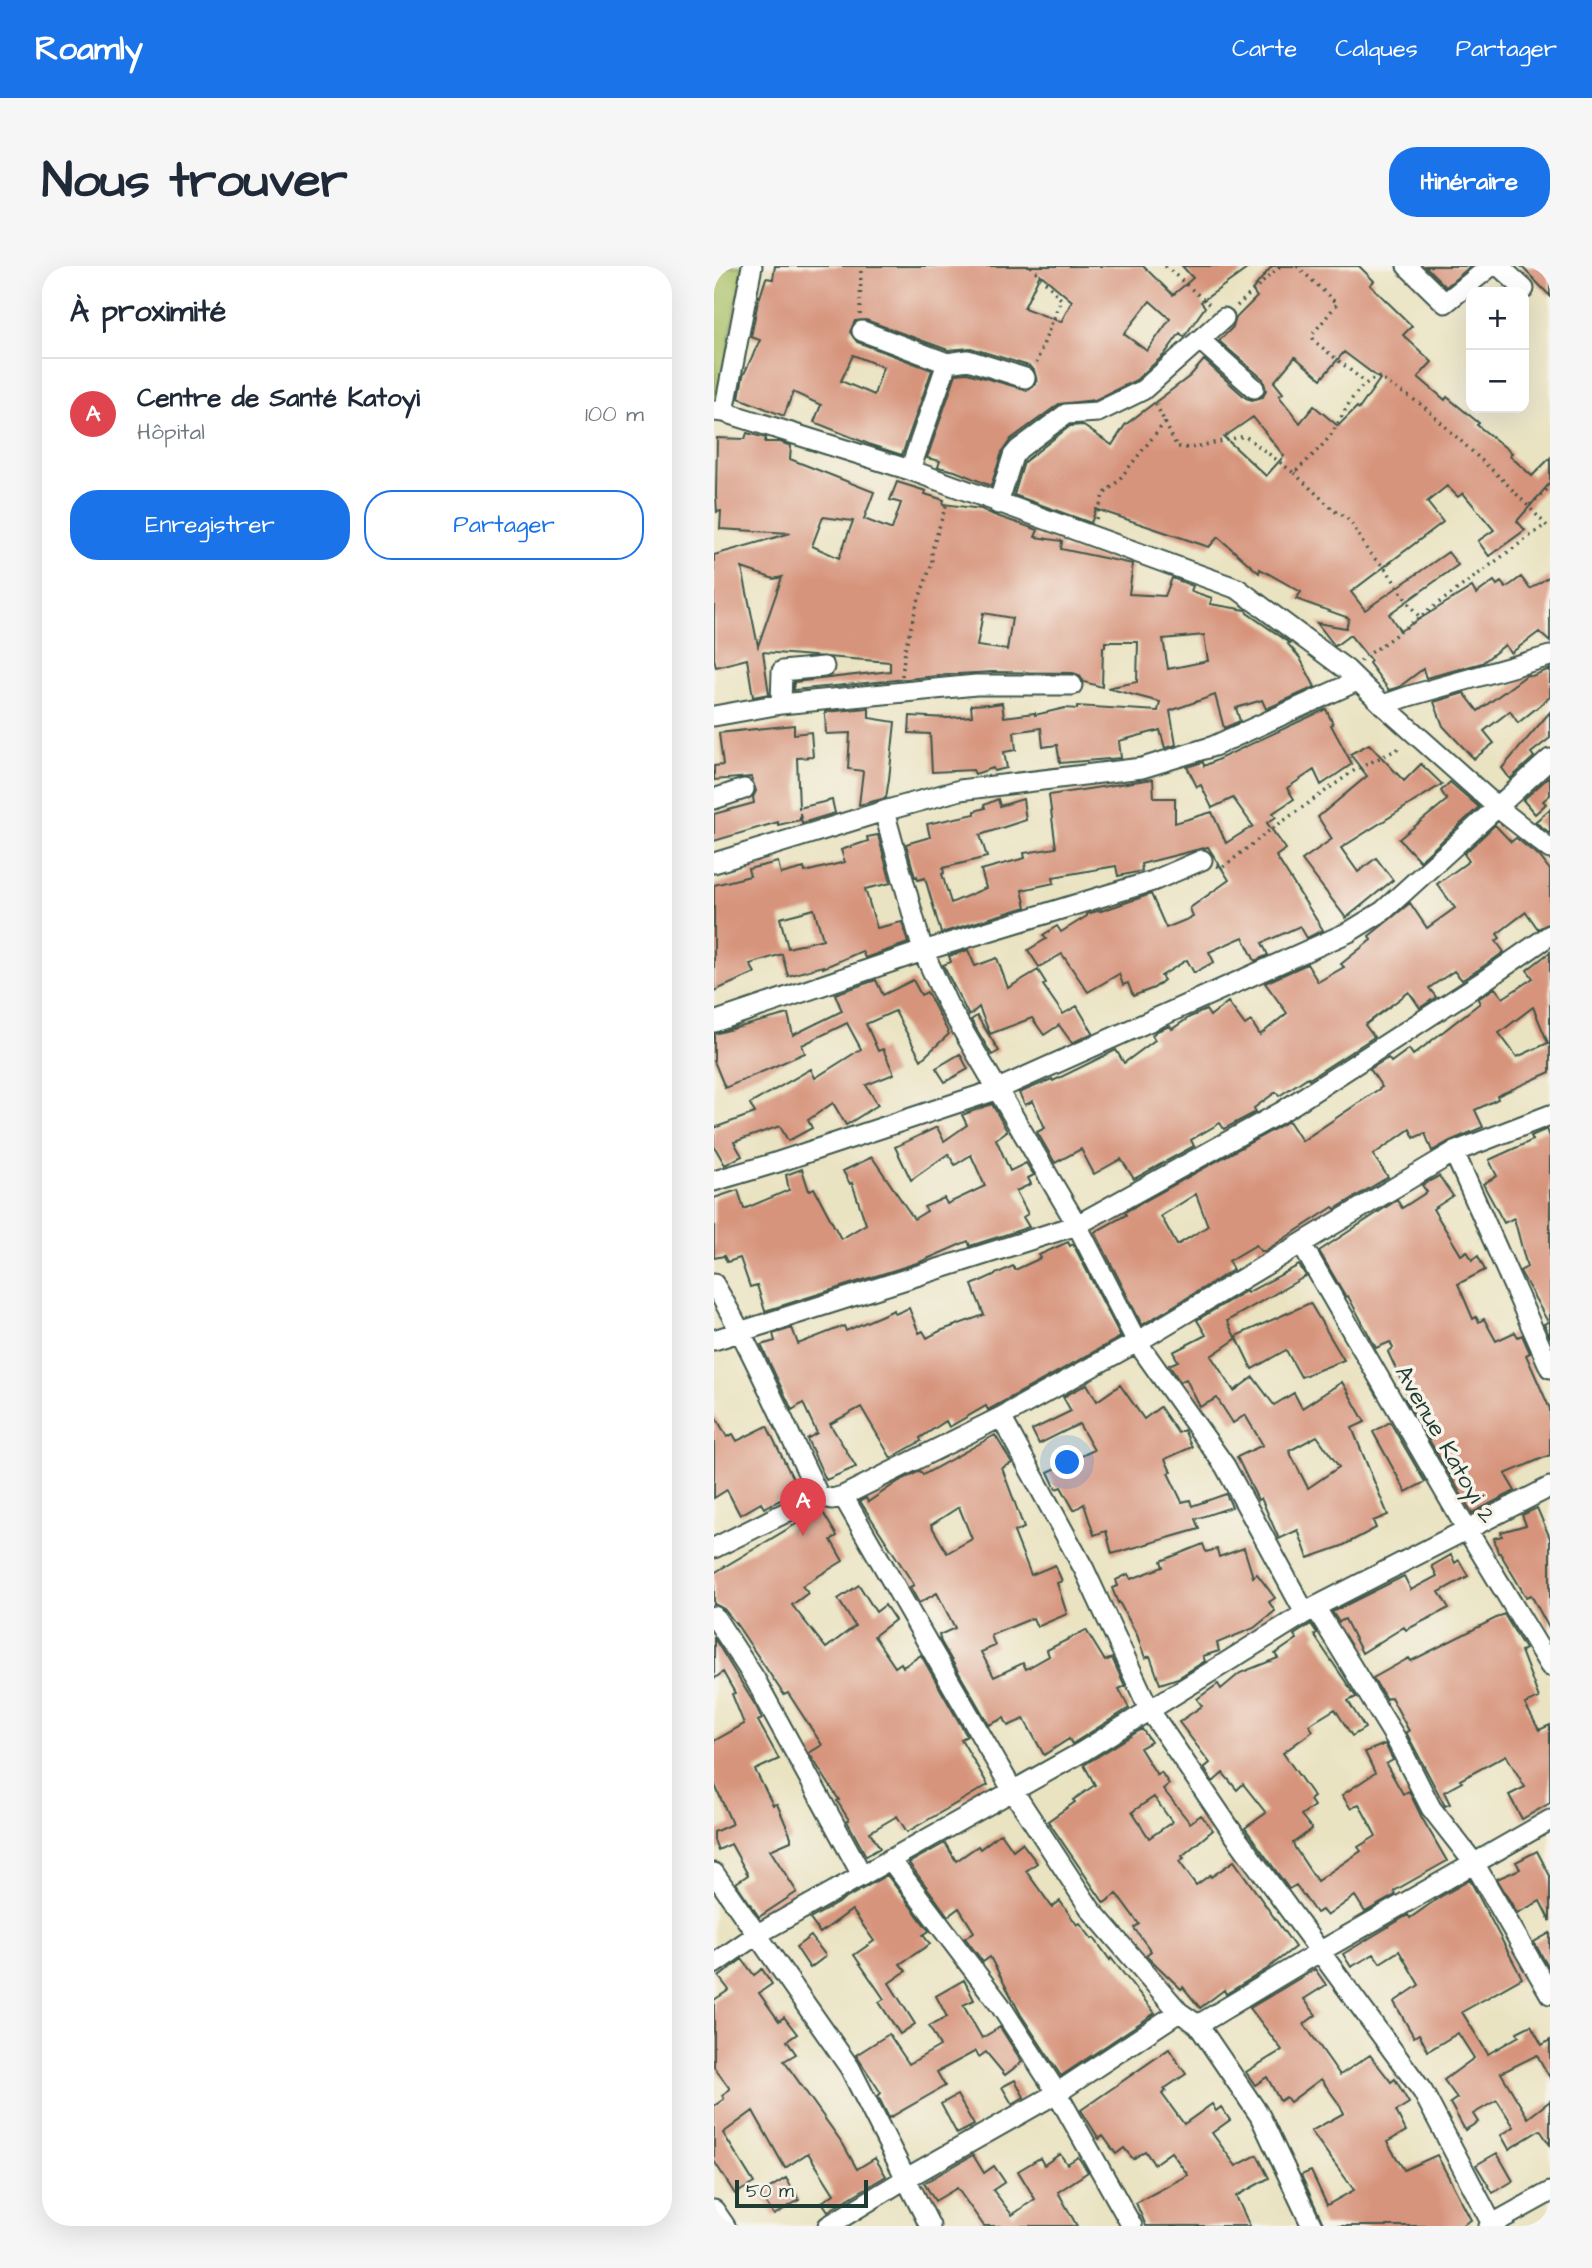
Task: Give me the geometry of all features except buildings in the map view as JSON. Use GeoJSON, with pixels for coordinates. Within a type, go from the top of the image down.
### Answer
{"type":"FeatureCollection","features":[{"type":"Feature","properties":{"kind":"street"},"geometry":{"type":"LineString","coordinates":[[752,266],[719,411],[910,470],[1238,589],[1352,675],[1497,807],[1550,849]]}},
{"type":"Feature","properties":{"kind":"street"},"geometry":{"type":"LineString","coordinates":[[1407,266],[1444,303],[1491,266]]}},
{"type":"Feature","properties":{"kind":"street"},"geometry":{"type":"LineString","coordinates":[[1499,266],[1522,287]]}},
{"type":"Feature","properties":{"kind":"street"},"geometry":{"type":"LineString","coordinates":[[998,504],[1013,456],[1019,449],[1066,414],[1098,412],[1147,387],[1224,318]]}},
{"type":"Feature","properties":{"kind":"street"},"geometry":{"type":"LineString","coordinates":[[862,331],[947,363],[968,360],[1026,378]]}},
{"type":"Feature","properties":{"kind":"street"},"geometry":{"type":"LineString","coordinates":[[1200,340],[1254,388]]}},
{"type":"Feature","properties":{"kind":"street"},"geometry":{"type":"LineString","coordinates":[[910,470],[947,363]]}},
{"type":"Feature","properties":{"kind":"street"},"geometry":{"type":"LineString","coordinates":[[1382,705],[1550,656]]}},
{"type":"Feature","properties":{"kind":"street"},"geometry":{"type":"LineString","coordinates":[[781,705],[782,671],[824,667]]}},
{"type":"Feature","properties":{"kind":"street"},"geometry":{"type":"LineString","coordinates":[[714,863],[960,790],[1142,768],[1209,748],[1352,675]]}},
{"type":"Feature","properties":{"kind":"street"},"geometry":{"type":"LineString","coordinates":[[714,716],[781,705],[976,685],[1072,685]]}},
{"type":"Feature","properties":{"kind":"street"},"geometry":{"type":"LineString","coordinates":[[714,1181],[996,1090],[1349,932],[1383,911],[1550,760]]}},
{"type":"Feature","properties":{"kind":"street"},"geometry":{"type":"LineString","coordinates":[[714,799],[744,789]]}},
{"type":"Feature","properties":{"kind":"street"},"geometry":{"type":"LineString","coordinates":[[884,811],[923,951],[948,1005],[1076,1225],[1137,1342],[1225,1466],[1310,1610],[1395,1739],[1432,1808],[1474,1863],[1550,1994]]}},
{"type":"Feature","properties":{"kind":"street"},"geometry":{"type":"LineString","coordinates":[[714,1022],[923,951],[1153,881],[1202,860]]}},
{"type":"Feature","properties":{"kind":"street"},"geometry":{"type":"LineString","coordinates":[[714,1340],[1076,1225],[1283,1111],[1482,982],[1550,934]]}},
{"type":"Feature","properties":{"kind":"street"},"geometry":{"type":"LineString","coordinates":[[714,1548],[819,1496],[832,1499],[843,1496],[1001,1417],[1137,1342],[1454,1152],[1550,1115]]}},
{"type":"Feature","properties":{"kind":"street"},"geometry":{"type":"LineString","coordinates":[[1454,1152],[1550,1368]]}},
{"type":"Feature","properties":{"kind":"street","name":"Avenue Katoyi 2"},"geometry":{"type":"LineString","coordinates":[[1302,1245],[1466,1528],[1550,1666]]}},
{"type":"Feature","properties":{"kind":"street"},"geometry":{"type":"LineString","coordinates":[[714,1284],[742,1331],[819,1496]]}},
{"type":"Feature","properties":{"kind":"street"},"geometry":{"type":"LineString","coordinates":[[1001,1417],[1084,1569],[1150,1711],[1233,1833],[1423,2092],[1490,2225],[1550,2192]]}},
{"type":"Feature","properties":{"kind":"street"},"geometry":{"type":"LineString","coordinates":[[714,1964],[756,1935],[1150,1711],[1310,1610],[1550,1487]]}},
{"type":"Feature","properties":{"kind":"street"},"geometry":{"type":"LineString","coordinates":[[843,1496],[1013,1791],[1091,1910],[1179,2012],[1198,2025],[1260,2116],[1312,2226]]}},
{"type":"Feature","properties":{"kind":"street"},"geometry":{"type":"LineString","coordinates":[[714,1616],[755,1679],[862,1875]]}},
{"type":"Feature","properties":{"kind":"street"},"geometry":{"type":"LineString","coordinates":[[1198,2025],[1319,1952],[1550,1820]]}},
{"type":"Feature","properties":{"kind":"street"},"geometry":{"type":"LineString","coordinates":[[890,1858],[994,1996],[1057,2093],[1132,2226]]}},
{"type":"Feature","properties":{"kind":"street"},"geometry":{"type":"LineString","coordinates":[[714,1873],[854,2074],[930,2226]]}},
{"type":"Feature","properties":{"kind":"street"},"geometry":{"type":"LineString","coordinates":[[828,2226],[1057,2093],[1179,2012]]}},
{"type":"Feature","properties":{"kind":"street"},"geometry":{"type":"LineString","coordinates":[[714,2210],[725,2226]]}},
{"type":"Feature","properties":{"kind":"path"},"geometry":{"type":"LineString","coordinates":[[862,266],[862,331]]}},
{"type":"Feature","properties":{"kind":"path"},"geometry":{"type":"LineString","coordinates":[[1026,378],[1040,355],[1062,299],[1031,266]]}},
{"type":"Feature","properties":{"kind":"path"},"geometry":{"type":"LineString","coordinates":[[1165,266],[1224,318],[1280,266]]}},
{"type":"Feature","properties":{"kind":"path"},"geometry":{"type":"LineString","coordinates":[[1297,266],[1337,304],[1312,335],[1314,341],[1365,382]]}},
{"type":"Feature","properties":{"kind":"path"},"geometry":{"type":"LineString","coordinates":[[1294,473],[1327,440],[1365,382],[1378,377],[1422,405],[1530,505],[1550,529]]}},
{"type":"Feature","properties":{"kind":"path"},"geometry":{"type":"LineString","coordinates":[[1147,387],[1177,447],[1191,448],[1245,436],[1294,473],[1337,513],[1343,514],[1368,551],[1385,568],[1410,607],[1420,617]]}},
{"type":"Feature","properties":{"kind":"path"},"geometry":{"type":"LineString","coordinates":[[1091,537],[1104,495],[1165,422]]}},
{"type":"Feature","properties":{"kind":"path"},"geometry":{"type":"LineString","coordinates":[[900,692],[905,649],[932,563],[932,550],[952,486]]}},
{"type":"Feature","properties":{"kind":"path"},"geometry":{"type":"LineString","coordinates":[[1530,505],[1550,487]]}},
{"type":"Feature","properties":{"kind":"path"},"geometry":{"type":"LineString","coordinates":[[1352,675],[1420,617],[1545,525]]}},
{"type":"Feature","properties":{"kind":"path"},"geometry":{"type":"LineString","coordinates":[[1202,860],[1222,868],[1356,770],[1419,738]]}},
{"type":"Feature","properties":{"kind":"green space"},"geometry":{"type":"Polygon","coordinates":[[[714,266],[743,266],[718,405],[714,405],[714,266]]]}},
{"type":"Feature","properties":{"kind":"place","name":"Centre de Santé Katoyi"},"geometry":{"type":"Point","coordinates":[803,1536]}}]}
